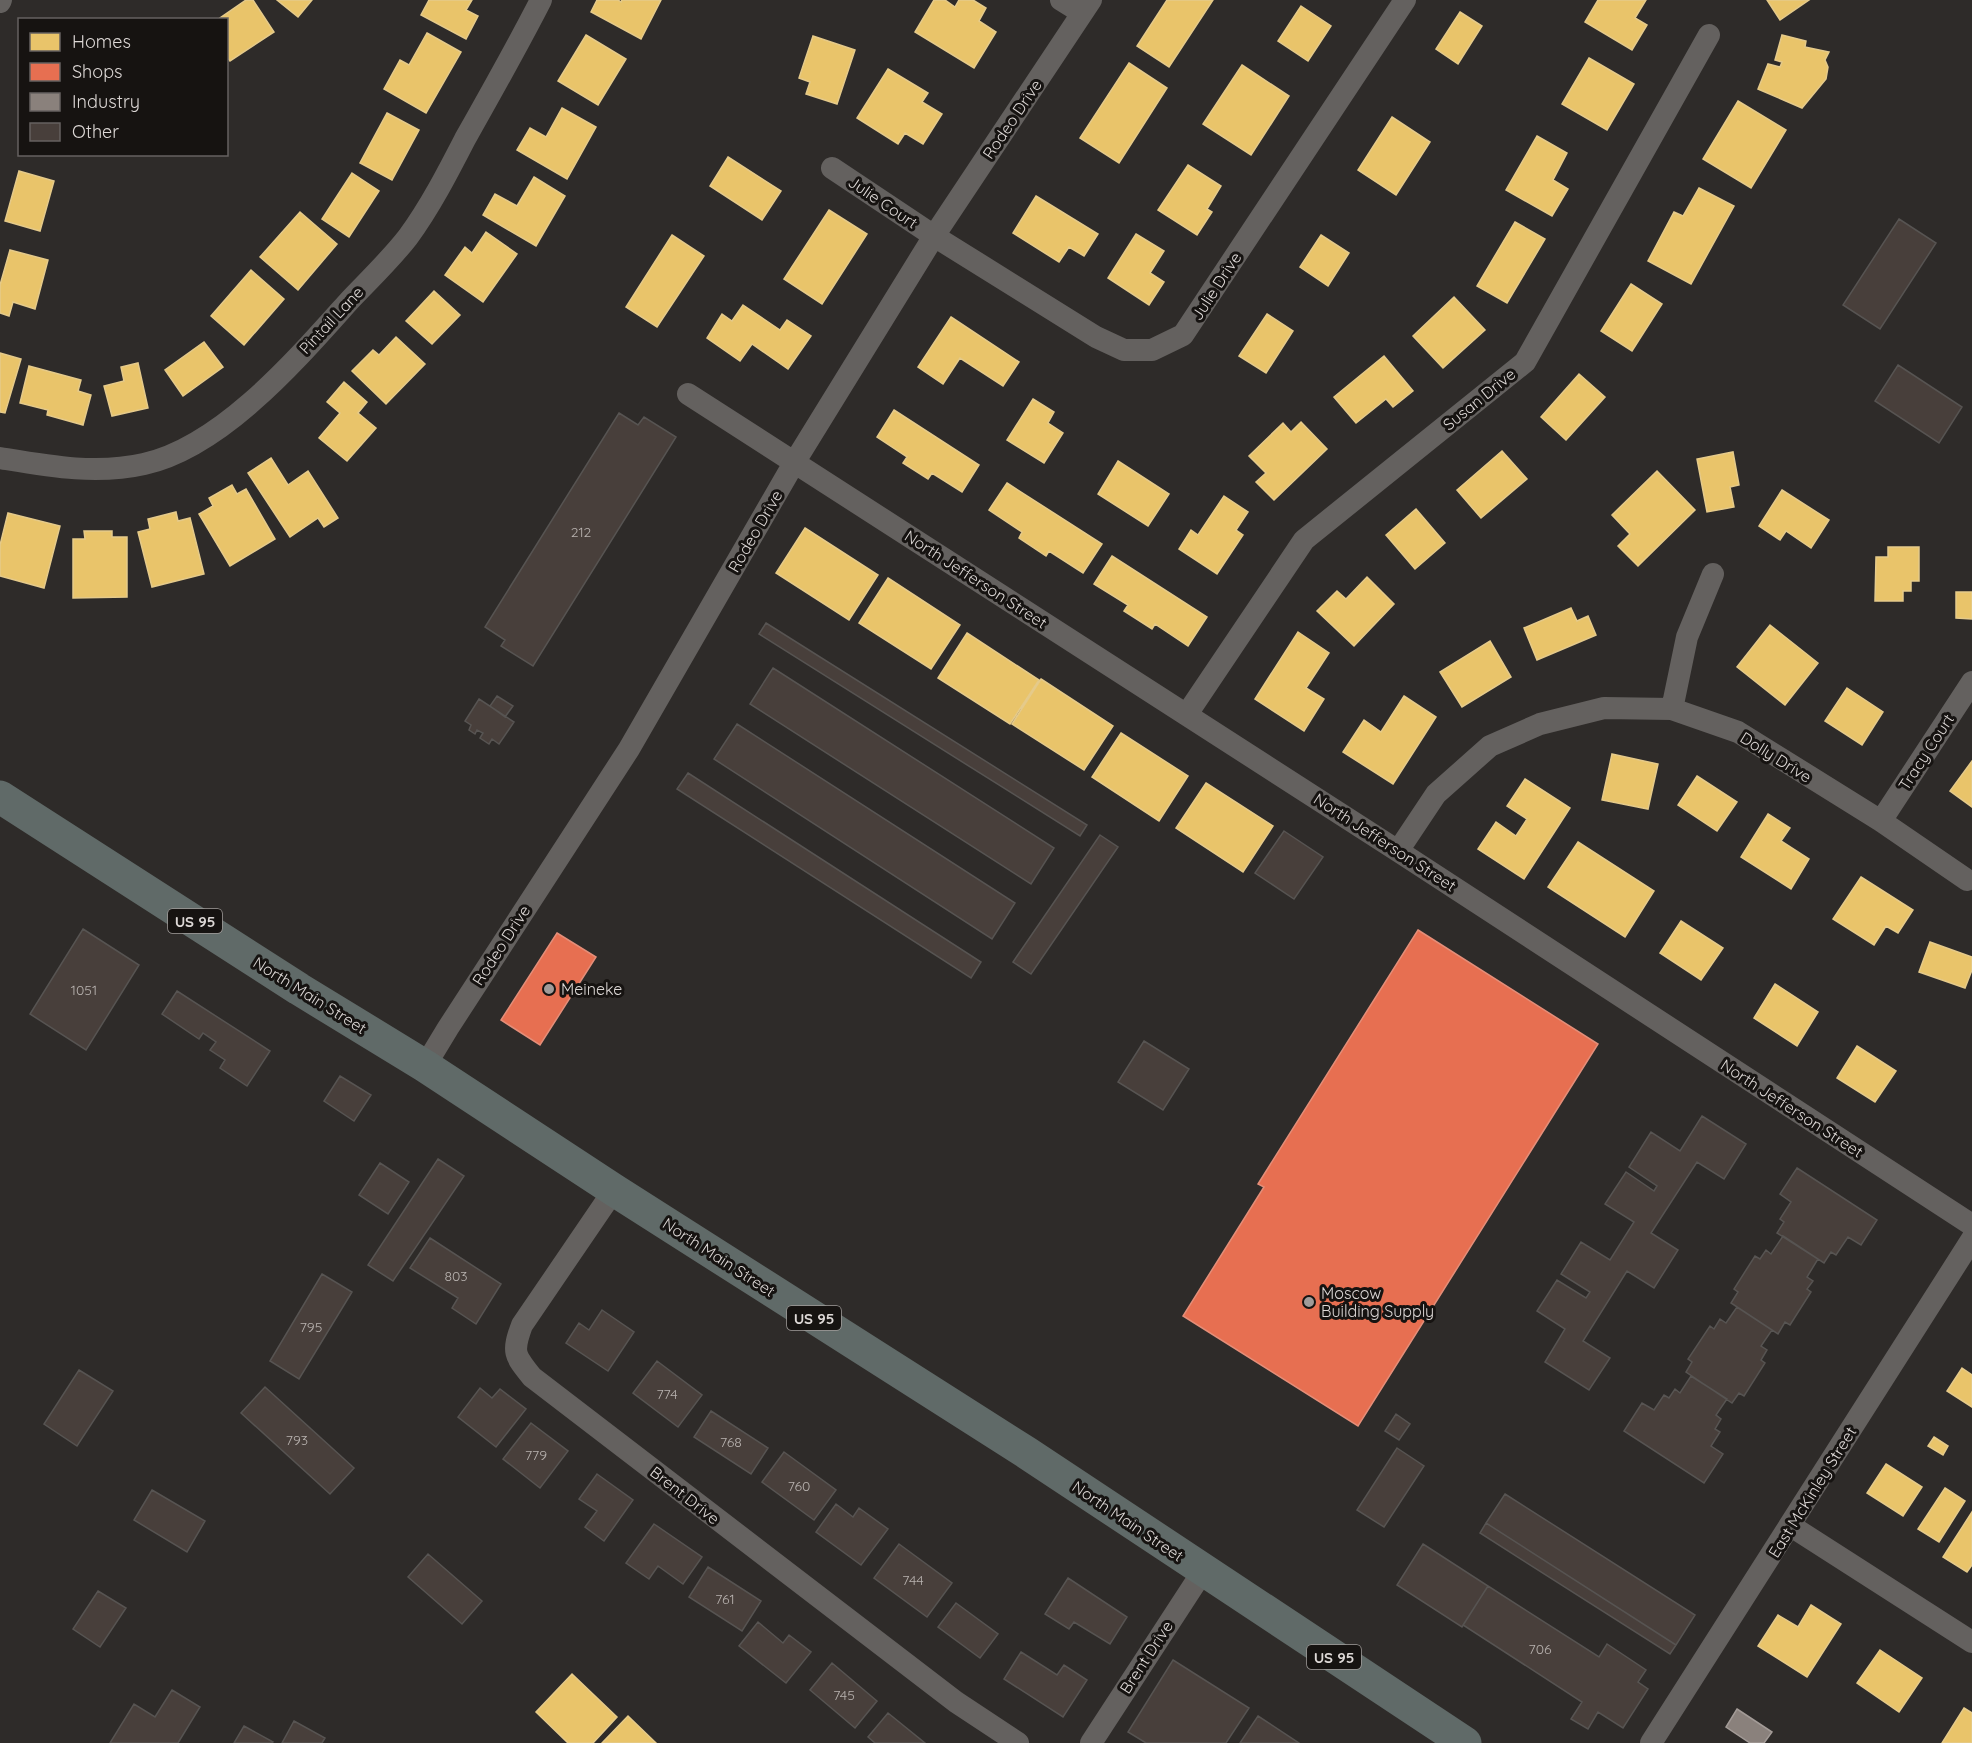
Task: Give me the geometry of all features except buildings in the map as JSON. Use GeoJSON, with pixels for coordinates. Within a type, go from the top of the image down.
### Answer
{"type":"FeatureCollection","features":[{"type":"Feature","properties":{"kind":"highway","name":"North Main Street"},"geometry":{"type":"LineString","coordinates":[[0,797],[425,1066],[614,1190],[1026,1453],[1465,1743]]}},
{"type":"Feature","properties":{"kind":"street","name":"Pintail Lane"},"geometry":{"type":"LineString","coordinates":[[0,458],[70,468],[104,470],[145,464],[176,453],[200,441],[233,418],[303,351],[408,237],[444,178],[541,0]]}},
{"type":"Feature","properties":{"kind":"street"},"geometry":{"type":"LineString","coordinates":[[1061,0],[1087,6]]}},
{"type":"Feature","properties":{"kind":"street","name":"Julie Drive"},"geometry":{"type":"LineString","coordinates":[[934,236],[1096,337],[1124,350],[1152,350],[1183,335],[1405,0]]}},
{"type":"Feature","properties":{"kind":"street","name":"Rodeo Drive"},"geometry":{"type":"LineString","coordinates":[[425,1066],[629,749],[794,463],[934,236],[1087,6]]}},
{"type":"Feature","properties":{"kind":"street","name":"Susan Drive"},"geometry":{"type":"LineString","coordinates":[[1187,714],[1304,540],[1526,362],[1709,35]]}},
{"type":"Feature","properties":{"kind":"street","name":"Julie Court"},"geometry":{"type":"LineString","coordinates":[[832,168],[934,236]]}},
{"type":"Feature","properties":{"kind":"street","name":"North Jefferson Street"},"geometry":{"type":"LineString","coordinates":[[688,394],[1187,714],[1972,1225]]}},
{"type":"Feature","properties":{"kind":"street"},"geometry":{"type":"LineString","coordinates":[[1672,709],[1687,637],[1713,574]]}},
{"type":"Feature","properties":{"kind":"street","name":"Tracy Court"},"geometry":{"type":"LineString","coordinates":[[1881,821],[1972,682]]}},
{"type":"Feature","properties":{"kind":"street","name":"Dolly Drive"},"geometry":{"type":"LineString","coordinates":[[1398,851],[1436,794],[1490,746],[1540,724],[1604,708],[1672,709],[1738,732],[1881,821],[1967,880]]}},
{"type":"Feature","properties":{"kind":"street","name":"Brent Drive"},"geometry":{"type":"LineString","coordinates":[[614,1190],[522,1325],[515,1345],[519,1361],[532,1377],[790,1576],[956,1702],[1018,1743]]}},
{"type":"Feature","properties":{"kind":"street","name":"East McKinley Street"},"geometry":{"type":"LineString","coordinates":[[1651,1743],[1972,1239]]}},
{"type":"Feature","properties":{"kind":"street"},"geometry":{"type":"LineString","coordinates":[[1791,1526],[1972,1642]]}},
{"type":"Feature","properties":{"kind":"street","name":"Brent Drive"},"geometry":{"type":"LineString","coordinates":[[1090,1743],[1203,1571]]}},
{"type":"Feature","properties":{"kind":"place","name":"Meineke"},"geometry":{"type":"Point","coordinates":[549,989]}},
{"type":"Feature","properties":{"kind":"place","name":"Moscow Building Supply"},"geometry":{"type":"Point","coordinates":[1309,1302]}}]}
